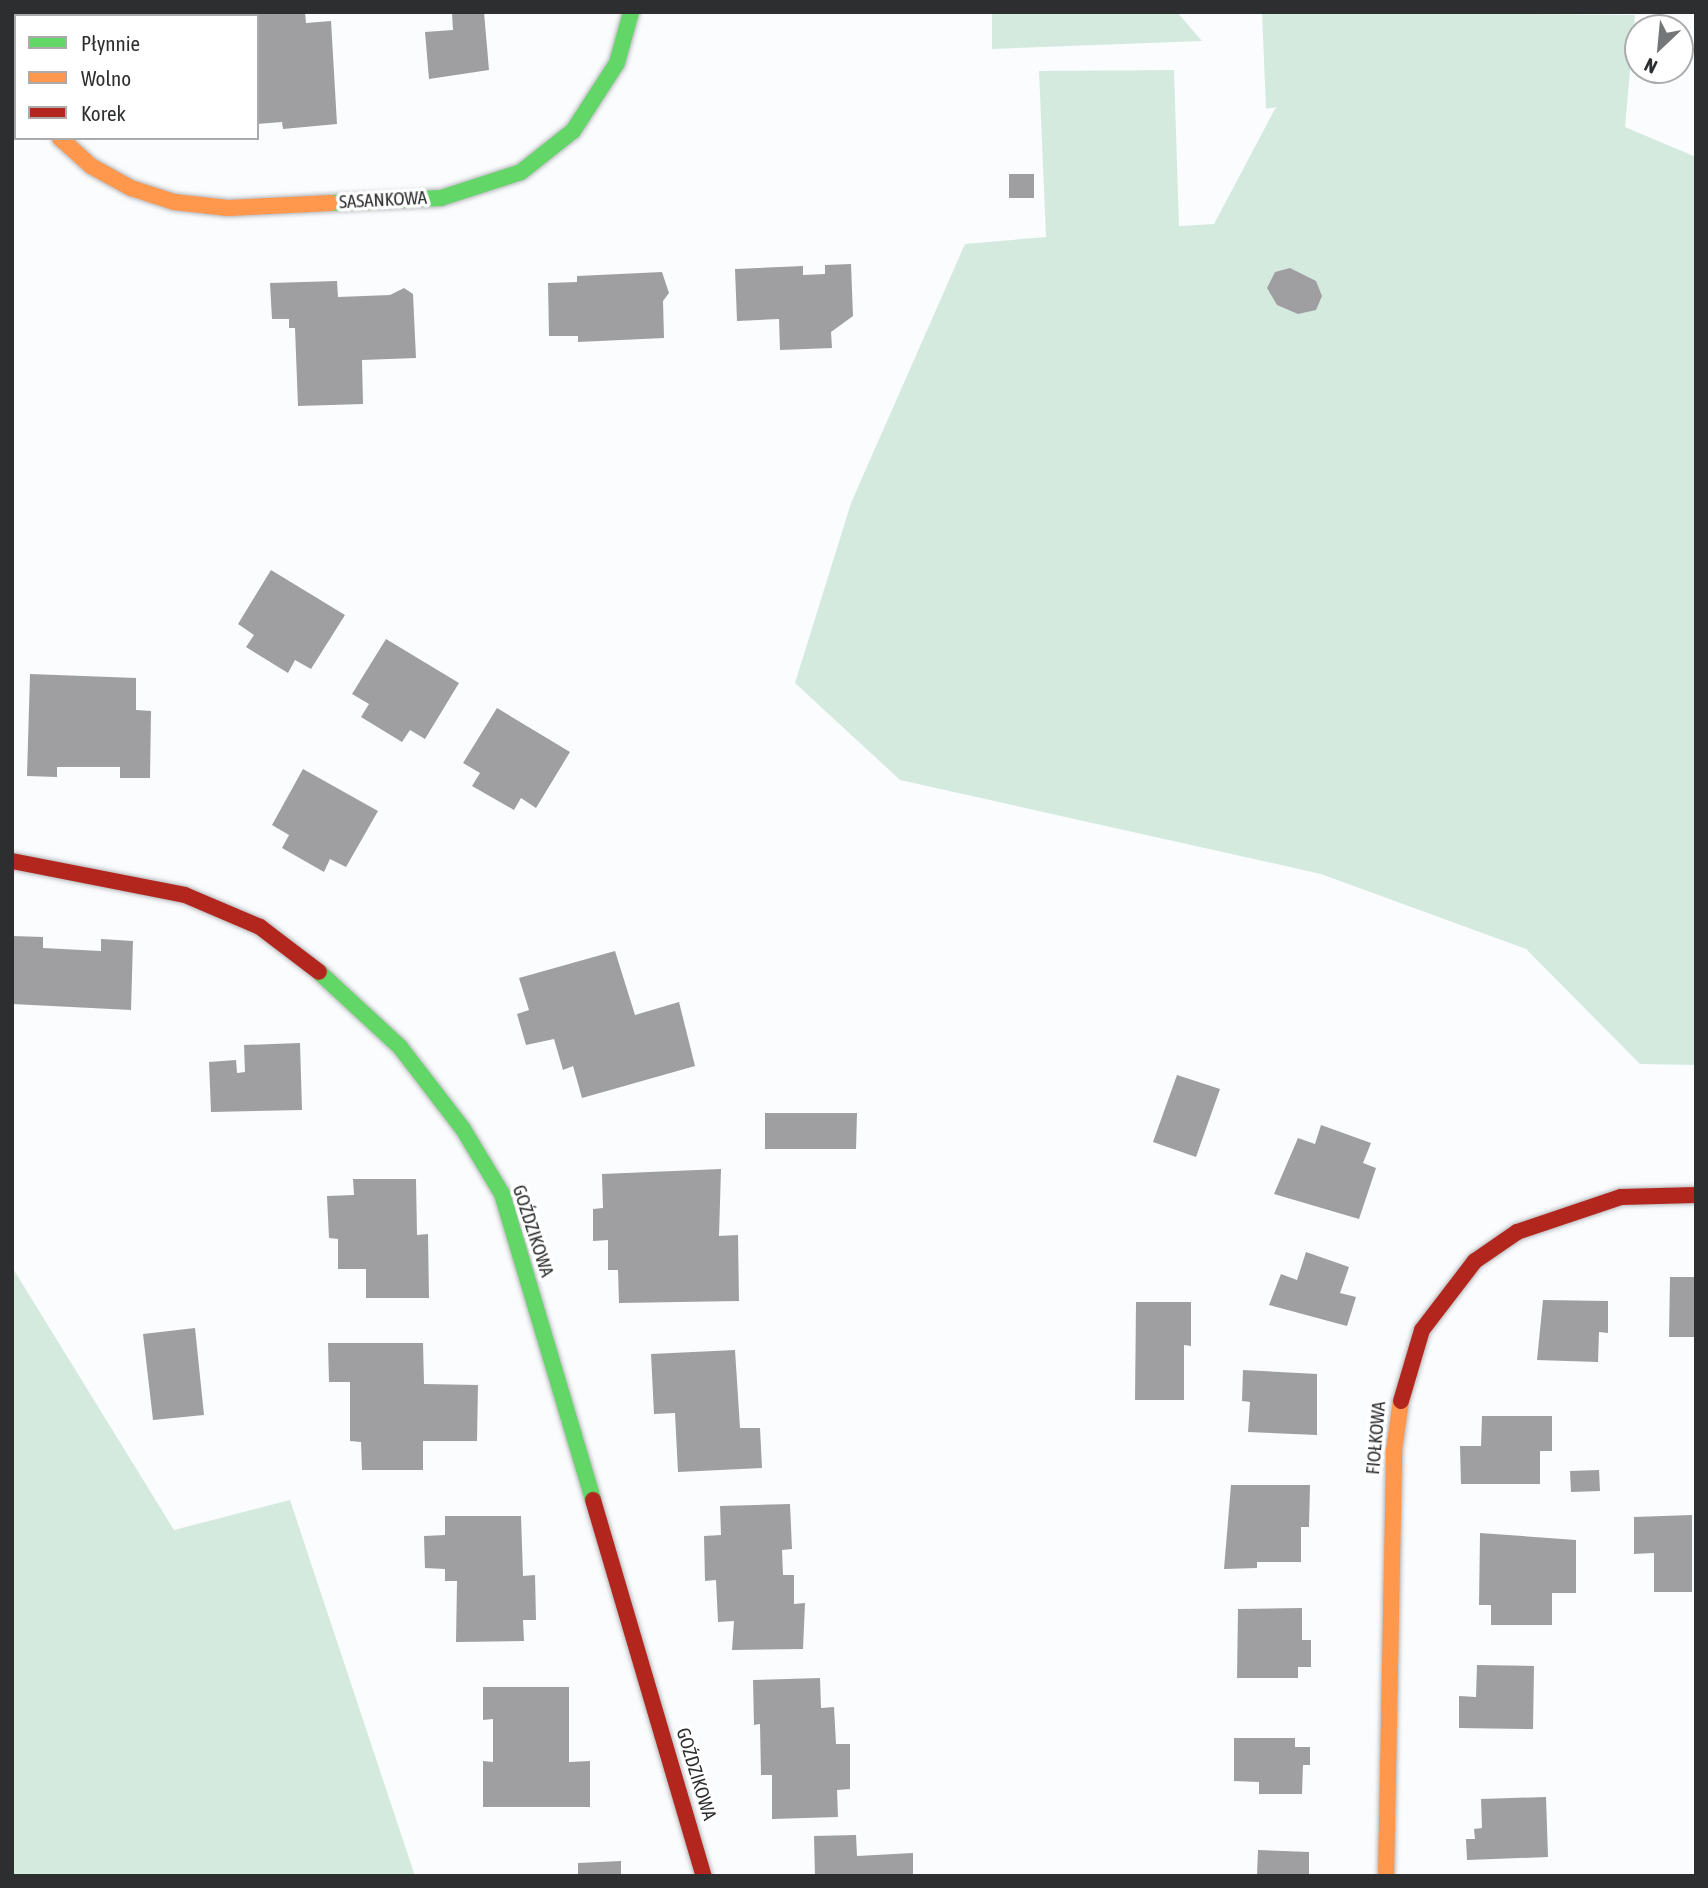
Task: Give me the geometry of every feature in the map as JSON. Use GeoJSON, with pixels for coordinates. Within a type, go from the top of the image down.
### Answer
{"type":"FeatureCollection","features":[{"type":"Feature","properties":{"kind":"street","name":"SASANKOWA"},"geometry":{"type":"LineString","coordinates":[[62,140],[91,166],[131,188],[174,202],[228,208],[441,198],[521,172],[573,131],[617,63],[631,12]]}},
{"type":"Feature","properties":{"kind":"street","name":"GOŹDZIKOWA"},"geometry":{"type":"LineString","coordinates":[[12,861],[186,895],[260,927],[348,994],[400,1047],[463,1129],[502,1194],[704,1876]]}},
{"type":"Feature","properties":{"kind":"street","name":"FIOŁKOWA"},"geometry":{"type":"LineString","coordinates":[[1387,1876],[1394,1450],[1405,1374],[1423,1330],[1475,1261],[1517,1232],[1621,1197],[1696,1195]]}},
{"type":"Feature","properties":{"kind":"green space"},"geometry":{"type":"Polygon","coordinates":[[[992,12],[1177,12],[1202,41],[992,49],[992,12]]]}},
{"type":"Feature","properties":{"kind":"green space"},"geometry":{"type":"Polygon","coordinates":[[[1262,12],[1624,15],[1624,84],[1629,84],[1625,127],[1696,157],[1696,1065],[1640,1064],[1526,949],[1321,874],[900,780],[795,683],[851,503],[965,244],[1046,237],[1039,71],[1174,70],[1179,226],[1214,224],[1276,107],[1266,109],[1262,12]]]}},
{"type":"Feature","properties":{"kind":"green space"},"geometry":{"type":"Polygon","coordinates":[[[12,1267],[174,1530],[290,1500],[415,1876],[12,1876],[12,1267]]]}},
{"type":"Feature","properties":{"kind":"building"},"geometry":{"type":"Polygon","coordinates":[[[239,12],[305,12],[306,23],[331,21],[337,124],[283,129],[282,122],[259,124],[259,14],[239,12]]]}},
{"type":"Feature","properties":{"kind":"building"},"geometry":{"type":"Polygon","coordinates":[[[484,12],[489,70],[429,79],[425,32],[453,30],[452,13],[484,12]]]}},
{"type":"Feature","properties":{"kind":"building"},"geometry":{"type":"Polygon","coordinates":[[[1009,174],[1034,174],[1034,198],[1009,198],[1009,174]]]}},
{"type":"Feature","properties":{"kind":"building"},"geometry":{"type":"Polygon","coordinates":[[[851,264],[853,316],[831,332],[832,348],[780,350],[779,319],[737,321],[735,269],[803,266],[803,275],[825,274],[825,265],[851,264]]]}},
{"type":"Feature","properties":{"kind":"building"},"geometry":{"type":"Polygon","coordinates":[[[1290,268],[1316,281],[1322,296],[1316,310],[1298,314],[1277,305],[1267,288],[1275,272],[1290,268]]]}},
{"type":"Feature","properties":{"kind":"building"},"geometry":{"type":"Polygon","coordinates":[[[662,272],[669,293],[663,301],[664,338],[578,342],[578,336],[549,336],[548,283],[577,282],[577,276],[662,272]]]}},
{"type":"Feature","properties":{"kind":"building"},"geometry":{"type":"Polygon","coordinates":[[[337,281],[338,297],[390,295],[404,288],[413,294],[416,358],[362,360],[363,404],[298,406],[295,328],[289,328],[289,319],[272,319],[270,283],[337,281]]]}},
{"type":"Feature","properties":{"kind":"building"},"geometry":{"type":"Polygon","coordinates":[[[271,570],[345,615],[311,669],[295,660],[288,673],[246,647],[254,635],[238,624],[271,570]]]}},
{"type":"Feature","properties":{"kind":"building"},"geometry":{"type":"Polygon","coordinates":[[[386,639],[459,683],[425,739],[410,730],[402,742],[361,717],[369,704],[352,694],[386,639]]]}},
{"type":"Feature","properties":{"kind":"building"},"geometry":{"type":"Polygon","coordinates":[[[30,674],[136,678],[136,710],[151,711],[150,778],[120,778],[120,767],[57,767],[57,777],[27,776],[30,674]]]}},
{"type":"Feature","properties":{"kind":"building"},"geometry":{"type":"Polygon","coordinates":[[[497,708],[570,752],[536,808],[521,798],[514,810],[472,786],[480,773],[463,763],[497,708]]]}},
{"type":"Feature","properties":{"kind":"building"},"geometry":{"type":"Polygon","coordinates":[[[303,769],[378,811],[346,867],[330,859],[324,872],[282,848],[289,835],[272,825],[303,769]]]}},
{"type":"Feature","properties":{"kind":"building"},"geometry":{"type":"Polygon","coordinates":[[[12,936],[43,937],[43,948],[101,951],[101,939],[133,941],[131,1010],[12,1004],[12,936]]]}},
{"type":"Feature","properties":{"kind":"building"},"geometry":{"type":"Polygon","coordinates":[[[615,951],[635,1015],[679,1002],[695,1066],[582,1098],[573,1066],[563,1070],[554,1039],[526,1045],[517,1014],[529,1010],[519,978],[615,951]]]}},
{"type":"Feature","properties":{"kind":"building"},"geometry":{"type":"Polygon","coordinates":[[[300,1043],[302,1110],[211,1112],[209,1062],[236,1060],[237,1073],[245,1072],[244,1045],[300,1043]]]}},
{"type":"Feature","properties":{"kind":"building"},"geometry":{"type":"Polygon","coordinates":[[[1177,1075],[1220,1089],[1196,1157],[1153,1142],[1177,1075]]]}},
{"type":"Feature","properties":{"kind":"building"},"geometry":{"type":"Polygon","coordinates":[[[765,1113],[857,1113],[856,1149],[765,1149],[765,1113]]]}},
{"type":"Feature","properties":{"kind":"building"},"geometry":{"type":"Polygon","coordinates":[[[1321,1125],[1371,1143],[1363,1163],[1376,1168],[1359,1219],[1274,1194],[1298,1138],[1315,1144],[1321,1125]]]}},
{"type":"Feature","properties":{"kind":"building"},"geometry":{"type":"Polygon","coordinates":[[[721,1169],[719,1236],[738,1235],[739,1301],[619,1303],[618,1270],[608,1270],[608,1240],[593,1241],[593,1209],[603,1208],[602,1174],[721,1169]]]}},
{"type":"Feature","properties":{"kind":"building"},"geometry":{"type":"Polygon","coordinates":[[[353,1179],[416,1179],[417,1235],[428,1234],[429,1298],[366,1298],[366,1269],[338,1269],[338,1239],[329,1238],[327,1196],[354,1195],[353,1179]]]}},
{"type":"Feature","properties":{"kind":"building"},"geometry":{"type":"Polygon","coordinates":[[[1306,1252],[1349,1267],[1340,1293],[1356,1297],[1347,1326],[1269,1305],[1281,1274],[1297,1280],[1306,1252]]]}},
{"type":"Feature","properties":{"kind":"building"},"geometry":{"type":"Polygon","coordinates":[[[1670,1277],[1696,1277],[1696,1337],[1669,1337],[1670,1277]]]}},
{"type":"Feature","properties":{"kind":"building"},"geometry":{"type":"Polygon","coordinates":[[[1543,1300],[1608,1301],[1608,1333],[1599,1332],[1598,1362],[1537,1360],[1543,1300]]]}},
{"type":"Feature","properties":{"kind":"building"},"geometry":{"type":"Polygon","coordinates":[[[1136,1302],[1191,1302],[1191,1346],[1184,1345],[1184,1400],[1135,1400],[1136,1302]]]}},
{"type":"Feature","properties":{"kind":"building"},"geometry":{"type":"Polygon","coordinates":[[[195,1328],[204,1415],[153,1420],[143,1334],[195,1328]]]}},
{"type":"Feature","properties":{"kind":"building"},"geometry":{"type":"Polygon","coordinates":[[[328,1343],[423,1343],[424,1384],[478,1385],[477,1441],[423,1441],[423,1470],[362,1470],[361,1442],[350,1441],[350,1382],[329,1382],[328,1343]]]}},
{"type":"Feature","properties":{"kind":"building"},"geometry":{"type":"Polygon","coordinates":[[[735,1350],[740,1428],[760,1428],[762,1468],[678,1472],[675,1413],[654,1414],[651,1354],[735,1350]]]}},
{"type":"Feature","properties":{"kind":"building"},"geometry":{"type":"Polygon","coordinates":[[[1243,1370],[1317,1374],[1317,1435],[1248,1432],[1250,1402],[1242,1401],[1243,1370]]]}},
{"type":"Feature","properties":{"kind":"building"},"geometry":{"type":"Polygon","coordinates":[[[1482,1416],[1552,1416],[1552,1451],[1540,1451],[1540,1484],[1461,1484],[1460,1446],[1481,1446],[1482,1416]]]}},
{"type":"Feature","properties":{"kind":"building"},"geometry":{"type":"Polygon","coordinates":[[[1599,1470],[1600,1491],[1571,1492],[1570,1471],[1599,1470]]]}},
{"type":"Feature","properties":{"kind":"building"},"geometry":{"type":"Polygon","coordinates":[[[1231,1485],[1310,1485],[1309,1527],[1301,1527],[1301,1562],[1257,1562],[1257,1568],[1224,1569],[1231,1485]]]}},
{"type":"Feature","properties":{"kind":"building"},"geometry":{"type":"Polygon","coordinates":[[[790,1504],[792,1549],[782,1550],[783,1575],[794,1575],[794,1604],[805,1603],[803,1649],[732,1650],[734,1621],[718,1622],[716,1580],[705,1581],[704,1536],[721,1535],[720,1506],[790,1504]]]}},
{"type":"Feature","properties":{"kind":"building"},"geometry":{"type":"Polygon","coordinates":[[[1692,1515],[1692,1592],[1654,1592],[1654,1553],[1634,1554],[1634,1517],[1692,1515]]]}},
{"type":"Feature","properties":{"kind":"building"},"geometry":{"type":"Polygon","coordinates":[[[445,1516],[521,1516],[523,1576],[535,1575],[536,1620],[523,1620],[524,1641],[456,1642],[457,1581],[445,1581],[445,1569],[425,1568],[424,1536],[445,1535],[445,1516]]]}},
{"type":"Feature","properties":{"kind":"building"},"geometry":{"type":"Polygon","coordinates":[[[1480,1533],[1576,1540],[1576,1593],[1552,1593],[1552,1625],[1491,1625],[1491,1605],[1479,1605],[1480,1533]]]}},
{"type":"Feature","properties":{"kind":"building"},"geometry":{"type":"Polygon","coordinates":[[[1302,1608],[1302,1640],[1311,1640],[1311,1667],[1298,1667],[1298,1678],[1237,1678],[1238,1609],[1302,1608]]]}},
{"type":"Feature","properties":{"kind":"building"},"geometry":{"type":"Polygon","coordinates":[[[1477,1665],[1534,1666],[1533,1729],[1459,1728],[1459,1696],[1476,1697],[1477,1665]]]}},
{"type":"Feature","properties":{"kind":"building"},"geometry":{"type":"Polygon","coordinates":[[[820,1678],[821,1708],[834,1707],[836,1744],[850,1744],[850,1789],[837,1790],[838,1817],[772,1819],[772,1775],[761,1775],[760,1724],[754,1725],[753,1680],[820,1678]]]}},
{"type":"Feature","properties":{"kind":"building"},"geometry":{"type":"Polygon","coordinates":[[[483,1687],[569,1687],[569,1762],[590,1761],[590,1807],[483,1807],[483,1761],[493,1762],[493,1719],[483,1720],[483,1687]]]}},
{"type":"Feature","properties":{"kind":"building"},"geometry":{"type":"Polygon","coordinates":[[[1234,1738],[1295,1738],[1295,1747],[1310,1747],[1310,1765],[1303,1765],[1302,1794],[1259,1794],[1259,1782],[1234,1781],[1234,1738]]]}},
{"type":"Feature","properties":{"kind":"building"},"geometry":{"type":"Polygon","coordinates":[[[1546,1797],[1548,1857],[1467,1860],[1466,1839],[1475,1839],[1474,1829],[1482,1828],[1481,1799],[1546,1797]]]}},
{"type":"Feature","properties":{"kind":"building"},"geometry":{"type":"Polygon","coordinates":[[[856,1835],[857,1856],[913,1853],[913,1876],[815,1876],[814,1836],[856,1835]]]}},
{"type":"Feature","properties":{"kind":"building"},"geometry":{"type":"Polygon","coordinates":[[[1258,1850],[1309,1852],[1309,1876],[1257,1876],[1258,1850]]]}},
{"type":"Feature","properties":{"kind":"building"},"geometry":{"type":"Polygon","coordinates":[[[621,1861],[621,1876],[578,1876],[578,1863],[621,1861]]]}},
{"type":"Feature","properties":{"kind":"traffic: fast"},"geometry":{"type":"LineString","coordinates":[[331,203],[441,198],[521,172],[573,131],[617,63],[631,12]]}},
{"type":"Feature","properties":{"kind":"traffic: fast"},"geometry":{"type":"LineString","coordinates":[[319,972],[400,1047],[463,1129],[502,1194],[593,1500]]}},
{"type":"Feature","properties":{"kind":"traffic: slow"},"geometry":{"type":"LineString","coordinates":[[62,140],[91,166],[131,188],[174,202],[228,208],[331,203]]}},
{"type":"Feature","properties":{"kind":"traffic: slow"},"geometry":{"type":"LineString","coordinates":[[1386,1876],[1394,1450],[1401,1401]]}},
{"type":"Feature","properties":{"kind":"traffic: jam"},"geometry":{"type":"LineString","coordinates":[[12,861],[185,895],[260,927],[319,972]]}},
{"type":"Feature","properties":{"kind":"traffic: jam"},"geometry":{"type":"LineString","coordinates":[[1401,1401],[1422,1330],[1475,1261],[1517,1232],[1621,1197],[1696,1195]]}},
{"type":"Feature","properties":{"kind":"traffic: jam"},"geometry":{"type":"LineString","coordinates":[[593,1500],[704,1876]]}}]}
